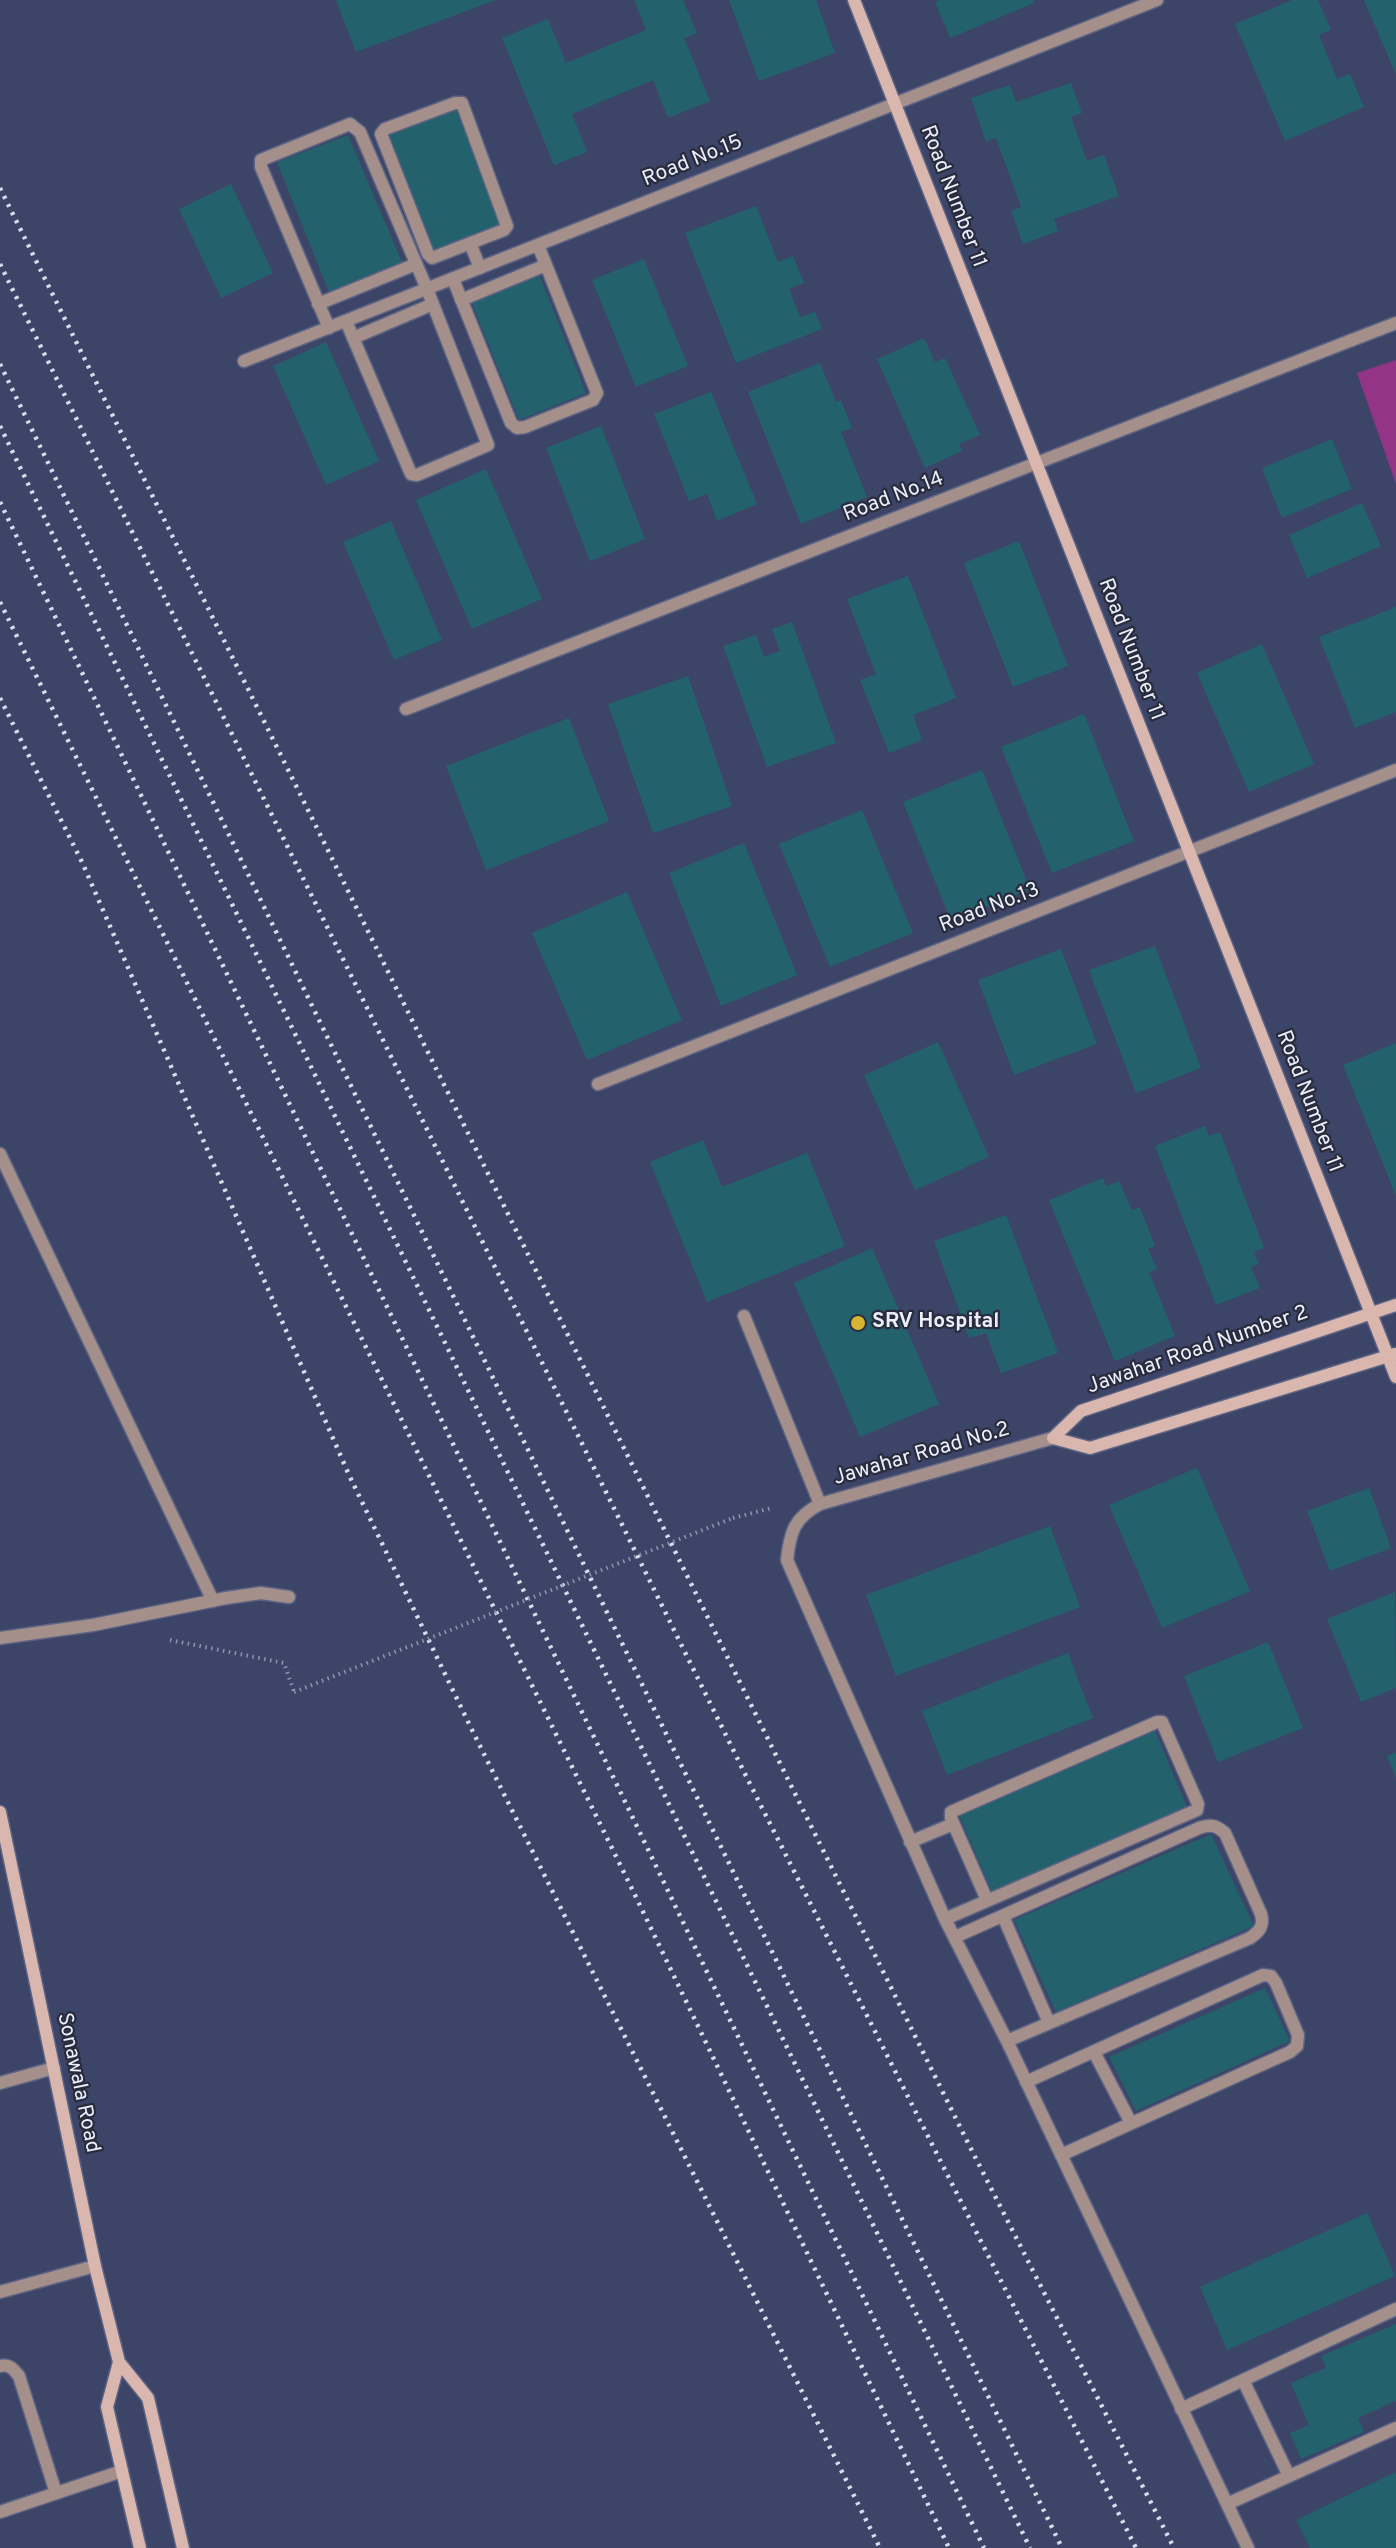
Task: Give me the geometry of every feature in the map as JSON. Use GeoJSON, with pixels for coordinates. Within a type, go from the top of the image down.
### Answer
{"type":"FeatureCollection","features":[{"type":"Feature","properties":{"kind":"street","name":"Road Number 11"},"geometry":{"type":"LineString","coordinates":[[854,0],[1371,1313],[1392,1355],[1396,1377]]}},
{"type":"Feature","properties":{"kind":"street","name":"Road No.15"},"geometry":{"type":"LineString","coordinates":[[244,361],[1157,0]]}},
{"type":"Feature","properties":{"kind":"street"},"geometry":{"type":"LineString","coordinates":[[455,103],[462,104],[507,226],[504,230],[470,243],[432,258],[428,254],[381,134],[382,131],[455,103]]}},
{"type":"Feature","properties":{"kind":"street"},"geometry":{"type":"LineString","coordinates":[[329,328],[261,167],[261,160],[350,124],[360,132],[428,289],[489,442],[487,446],[417,475],[411,474],[346,321]]}},
{"type":"Feature","properties":{"kind":"street"},"geometry":{"type":"LineString","coordinates":[[470,243],[480,268]]}},
{"type":"Feature","properties":{"kind":"street"},"geometry":{"type":"LineString","coordinates":[[453,279],[511,423],[517,428],[525,427],[593,400],[597,393],[595,386],[538,245]]}},
{"type":"Feature","properties":{"kind":"street"},"geometry":{"type":"LineString","coordinates":[[318,304],[416,264]]}},
{"type":"Feature","properties":{"kind":"street"},"geometry":{"type":"LineString","coordinates":[[461,300],[546,265]]}},
{"type":"Feature","properties":{"kind":"street"},"geometry":{"type":"LineString","coordinates":[[353,338],[433,304]]}},
{"type":"Feature","properties":{"kind":"street","name":"Road No.14"},"geometry":{"type":"LineString","coordinates":[[406,709],[1396,323]]}},
{"type":"Feature","properties":{"kind":"street","name":"Road No.13"},"geometry":{"type":"LineString","coordinates":[[598,1084],[1396,770]]}},
{"type":"Feature","properties":{"kind":"street"},"geometry":{"type":"LineString","coordinates":[[0,1154],[213,1600]]}},
{"type":"Feature","properties":{"kind":"street","name":"Jawahar Road Number 2"},"geometry":{"type":"LineString","coordinates":[[1053,1438],[1081,1411],[1396,1305]]}},
{"type":"Feature","properties":{"kind":"street"},"geometry":{"type":"LineString","coordinates":[[744,1316],[820,1504]]}},
{"type":"Feature","properties":{"kind":"street"},"geometry":{"type":"LineString","coordinates":[[1053,1438],[1090,1448],[1392,1355]]}},
{"type":"Feature","properties":{"kind":"street","name":"Jawahar Road No.2"},"geometry":{"type":"LineString","coordinates":[[910,1842],[787,1560],[790,1534],[804,1513],[820,1504],[1053,1438]]}},
{"type":"Feature","properties":{"kind":"street"},"geometry":{"type":"LineString","coordinates":[[0,1638],[93,1625],[213,1600],[261,1593],[289,1598]]}},
{"type":"Feature","properties":{"kind":"street"},"geometry":{"type":"LineString","coordinates":[[945,1918],[987,1900],[1197,1810],[1198,1804],[1164,1725],[1159,1721],[951,1812],[953,1824],[987,1900]]}},
{"type":"Feature","properties":{"kind":"street","name":"Sonawala Road"},"geometry":{"type":"LineString","coordinates":[[0,1812],[95,2266],[119,2362],[148,2398],[183,2548]]}},
{"type":"Feature","properties":{"kind":"street"},"geometry":{"type":"LineString","coordinates":[[953,1824],[910,1842],[1248,2548]]}},
{"type":"Feature","properties":{"kind":"street"},"geometry":{"type":"LineString","coordinates":[[955,1937],[1209,1825],[1218,1827],[1225,1833],[1261,1914],[1263,1922],[1259,1931],[1250,1938],[1007,2041]]}},
{"type":"Feature","properties":{"kind":"street"},"geometry":{"type":"LineString","coordinates":[[1003,1916],[1049,2023]]}},
{"type":"Feature","properties":{"kind":"street"},"geometry":{"type":"LineString","coordinates":[[1026,2082],[1263,1975],[1271,1976],[1276,1983],[1298,2035],[1297,2046],[1290,2052],[1061,2155]]}},
{"type":"Feature","properties":{"kind":"street"},"geometry":{"type":"LineString","coordinates":[[1094,2052],[1131,2123]]}},
{"type":"Feature","properties":{"kind":"street"},"geometry":{"type":"LineString","coordinates":[[0,2083],[54,2068]]}},
{"type":"Feature","properties":{"kind":"street"},"geometry":{"type":"LineString","coordinates":[[0,2292],[95,2266]]}},
{"type":"Feature","properties":{"kind":"street"},"geometry":{"type":"LineString","coordinates":[[1181,2409],[1396,2309]]}},
{"type":"Feature","properties":{"kind":"street","name":"Sonawala Road"},"geometry":{"type":"LineString","coordinates":[[119,2362],[107,2407],[140,2548]]}},
{"type":"Feature","properties":{"kind":"street"},"geometry":{"type":"LineString","coordinates":[[0,2366],[6,2365],[13,2368],[19,2376],[56,2493]]}},
{"type":"Feature","properties":{"kind":"street"},"geometry":{"type":"LineString","coordinates":[[1243,2380],[1289,2476]]}},
{"type":"Feature","properties":{"kind":"street"},"geometry":{"type":"LineString","coordinates":[[1227,2504],[1396,2428]]}},
{"type":"Feature","properties":{"kind":"street"},"geometry":{"type":"LineString","coordinates":[[0,2512],[122,2471]]}},
{"type":"Feature","properties":{"kind":"path"},"geometry":{"type":"LineString","coordinates":[[160,1638],[284,1663],[294,1692],[733,1518]]}},
{"type":"Feature","properties":{"kind":"shaded area"},"geometry":{"type":"Polygon","coordinates":[[[1396,360],[1396,484],[1357,373],[1396,360]]]}},
{"type":"Feature","properties":{"kind":"building"},"geometry":{"type":"Polygon","coordinates":[[[336,0],[496,0],[356,52],[336,0]]]}},
{"type":"Feature","properties":{"kind":"building"},"geometry":{"type":"Polygon","coordinates":[[[634,0],[683,0],[697,33],[684,38],[710,101],[668,118],[653,80],[572,114],[587,152],[554,165],[502,38],[548,19],[566,63],[646,30],[634,0]]]}},
{"type":"Feature","properties":{"kind":"building"},"geometry":{"type":"Polygon","coordinates":[[[729,0],[816,0],[835,53],[759,81],[729,0]]]}},
{"type":"Feature","properties":{"kind":"building"},"geometry":{"type":"Polygon","coordinates":[[[939,0],[1033,0],[1034,3],[950,38],[935,2],[939,0]]]}},
{"type":"Feature","properties":{"kind":"building"},"geometry":{"type":"Polygon","coordinates":[[[1292,0],[1318,0],[1331,30],[1319,35],[1337,79],[1350,74],[1364,107],[1285,141],[1235,24],[1292,0]]]}},
{"type":"Feature","properties":{"kind":"building"},"geometry":{"type":"Polygon","coordinates":[[[1364,0],[1396,0],[1396,75],[1364,0]]]}},
{"type":"Feature","properties":{"kind":"building"},"geometry":{"type":"Polygon","coordinates":[[[1071,83],[1082,113],[1071,117],[1087,161],[1104,155],[1119,196],[1054,219],[1058,231],[1023,244],[1011,211],[1021,207],[996,138],[986,142],[971,98],[1010,85],[1016,102],[1071,83]]]}},
{"type":"Feature","properties":{"kind":"building"},"geometry":{"type":"Polygon","coordinates":[[[459,107],[502,226],[432,253],[387,133],[459,107]]]}},
{"type":"Feature","properties":{"kind":"building"},"geometry":{"type":"Polygon","coordinates":[[[348,135],[402,262],[329,292],[277,162],[348,135]]]}},
{"type":"Feature","properties":{"kind":"building"},"geometry":{"type":"Polygon","coordinates":[[[231,184],[273,273],[221,298],[179,209],[231,184]]]}},
{"type":"Feature","properties":{"kind":"building"},"geometry":{"type":"Polygon","coordinates":[[[756,206],[778,262],[793,256],[804,283],[789,289],[800,317],[815,312],[822,329],[736,363],[685,233],[756,206]]]}},
{"type":"Feature","properties":{"kind":"building"},"geometry":{"type":"Polygon","coordinates":[[[644,259],[688,366],[636,387],[592,280],[644,259]]]}},
{"type":"Feature","properties":{"kind":"building"},"geometry":{"type":"Polygon","coordinates":[[[539,274],[586,393],[519,420],[471,301],[539,274]]]}},
{"type":"Feature","properties":{"kind":"building"},"geometry":{"type":"Polygon","coordinates":[[[924,338],[935,362],[945,358],[980,435],[959,444],[962,451],[925,468],[877,359],[924,338]]]}},
{"type":"Feature","properties":{"kind":"building"},"geometry":{"type":"Polygon","coordinates":[[[326,342],[379,461],[326,485],[273,366],[326,342]]]}},
{"type":"Feature","properties":{"kind":"building"},"geometry":{"type":"Polygon","coordinates":[[[820,363],[836,402],[841,400],[852,428],[841,432],[867,497],[801,524],[748,392],[820,363]]]}},
{"type":"Feature","properties":{"kind":"building"},"geometry":{"type":"Polygon","coordinates":[[[711,392],[757,504],[717,521],[707,494],[689,501],[654,414],[711,392]]]}},
{"type":"Feature","properties":{"kind":"building"},"geometry":{"type":"Polygon","coordinates":[[[601,426],[645,539],[590,561],[546,448],[601,426]]]}},
{"type":"Feature","properties":{"kind":"building"},"geometry":{"type":"Polygon","coordinates":[[[1332,439],[1352,489],[1282,518],[1262,468],[1332,439]]]}},
{"type":"Feature","properties":{"kind":"building"},"geometry":{"type":"Polygon","coordinates":[[[486,469],[542,599],[472,629],[416,500],[486,469]]]}},
{"type":"Feature","properties":{"kind":"building"},"geometry":{"type":"Polygon","coordinates":[[[1362,503],[1381,546],[1307,578],[1289,535],[1362,503]]]}},
{"type":"Feature","properties":{"kind":"building"},"geometry":{"type":"Polygon","coordinates":[[[391,521],[442,640],[394,660],[343,542],[391,521]]]}},
{"type":"Feature","properties":{"kind":"building"},"geometry":{"type":"Polygon","coordinates":[[[1019,541],[1068,666],[1013,687],[964,563],[1019,541]]]}},
{"type":"Feature","properties":{"kind":"building"},"geometry":{"type":"Polygon","coordinates":[[[908,576],[956,698],[913,715],[922,740],[889,753],[860,680],[876,674],[847,599],[908,576]]]}},
{"type":"Feature","properties":{"kind":"building"},"geometry":{"type":"Polygon","coordinates":[[[1396,607],[1396,712],[1355,728],[1319,637],[1396,607]]]}},
{"type":"Feature","properties":{"kind":"building"},"geometry":{"type":"Polygon","coordinates":[[[792,622],[836,743],[767,767],[723,646],[756,635],[764,657],[780,651],[772,629],[792,622]]]}},
{"type":"Feature","properties":{"kind":"building"},"geometry":{"type":"Polygon","coordinates":[[[1262,644],[1314,764],[1249,792],[1197,673],[1262,644]]]}},
{"type":"Feature","properties":{"kind":"building"},"geometry":{"type":"Polygon","coordinates":[[[688,676],[732,806],[653,833],[608,704],[688,676]]]}},
{"type":"Feature","properties":{"kind":"building"},"geometry":{"type":"Polygon","coordinates":[[[1084,714],[1134,841],[1052,873],[1001,747],[1084,714]]]}},
{"type":"Feature","properties":{"kind":"building"},"geometry":{"type":"Polygon","coordinates":[[[569,718],[609,821],[486,870],[446,766],[569,718]]]}},
{"type":"Feature","properties":{"kind":"building"},"geometry":{"type":"Polygon","coordinates":[[[982,770],[1030,889],[951,921],[903,802],[982,770]]]}},
{"type":"Feature","properties":{"kind":"building"},"geometry":{"type":"Polygon","coordinates":[[[862,810],[913,933],[830,967],[779,844],[862,810]]]}},
{"type":"Feature","properties":{"kind":"building"},"geometry":{"type":"Polygon","coordinates":[[[744,843],[797,975],[721,1006],[669,873],[744,843]]]}},
{"type":"Feature","properties":{"kind":"building"},"geometry":{"type":"Polygon","coordinates":[[[627,892],[682,1020],[587,1060],[532,933],[627,892]]]}},
{"type":"Feature","properties":{"kind":"building"},"geometry":{"type":"Polygon","coordinates":[[[1155,946],[1201,1068],[1136,1093],[1089,970],[1155,946]]]}},
{"type":"Feature","properties":{"kind":"building"},"geometry":{"type":"Polygon","coordinates":[[[1061,949],[1097,1044],[1014,1075],[978,980],[1061,949]]]}},
{"type":"Feature","properties":{"kind":"building"},"geometry":{"type":"Polygon","coordinates":[[[938,1042],[989,1157],[915,1190],[864,1075],[938,1042]]]}},
{"type":"Feature","properties":{"kind":"building"},"geometry":{"type":"Polygon","coordinates":[[[1396,1043],[1396,1196],[1343,1065],[1396,1043]]]}},
{"type":"Feature","properties":{"kind":"building"},"geometry":{"type":"Polygon","coordinates":[[[1205,1126],[1209,1136],[1220,1132],[1264,1248],[1254,1252],[1259,1264],[1251,1267],[1260,1288],[1216,1305],[1155,1146],[1205,1126]]]}},
{"type":"Feature","properties":{"kind":"building"},"geometry":{"type":"Polygon","coordinates":[[[703,1140],[722,1187],[807,1153],[845,1246],[707,1302],[650,1162],[703,1140]]]}},
{"type":"Feature","properties":{"kind":"building"},"geometry":{"type":"Polygon","coordinates":[[[1103,1178],[1106,1186],[1119,1181],[1132,1210],[1140,1207],[1155,1246],[1148,1249],[1157,1269],[1149,1272],[1175,1336],[1115,1361],[1049,1200],[1103,1178]]]}},
{"type":"Feature","properties":{"kind":"building"},"geometry":{"type":"Polygon","coordinates":[[[1006,1215],[1058,1353],[1001,1373],[986,1333],[969,1338],[934,1241],[1006,1215]]]}},
{"type":"Feature","properties":{"kind":"building"},"geometry":{"type":"Polygon","coordinates":[[[872,1248],[939,1404],[860,1437],[794,1283],[872,1248]]]}},
{"type":"Feature","properties":{"kind":"building"},"geometry":{"type":"Polygon","coordinates":[[[1197,1468],[1250,1591],[1162,1628],[1109,1505],[1197,1468]]]}},
{"type":"Feature","properties":{"kind":"building"},"geometry":{"type":"Polygon","coordinates":[[[1369,1488],[1391,1548],[1330,1571],[1307,1511],[1369,1488]]]}},
{"type":"Feature","properties":{"kind":"building"},"geometry":{"type":"Polygon","coordinates":[[[1050,1526],[1080,1607],[896,1676],[866,1595],[1050,1526]]]}},
{"type":"Feature","properties":{"kind":"building"},"geometry":{"type":"Polygon","coordinates":[[[1395,1592],[1396,1688],[1361,1702],[1327,1619],[1395,1592]]]}},
{"type":"Feature","properties":{"kind":"building"},"geometry":{"type":"Polygon","coordinates":[[[1268,1642],[1303,1728],[1218,1762],[1184,1676],[1268,1642]]]}},
{"type":"Feature","properties":{"kind":"building"},"geometry":{"type":"Polygon","coordinates":[[[1068,1653],[1093,1718],[947,1775],[922,1711],[1068,1653]]]}},
{"type":"Feature","properties":{"kind":"building"},"geometry":{"type":"Polygon","coordinates":[[[1155,1731],[1187,1807],[992,1892],[959,1815],[1155,1731]]]}},
{"type":"Feature","properties":{"kind":"building"},"geometry":{"type":"Polygon","coordinates":[[[1396,1753],[1396,1778],[1387,1756],[1396,1753]]]}},
{"type":"Feature","properties":{"kind":"building"},"geometry":{"type":"Polygon","coordinates":[[[1211,1834],[1254,1926],[1056,2012],[1014,1920],[1211,1834]]]}},
{"type":"Feature","properties":{"kind":"building"},"geometry":{"type":"Polygon","coordinates":[[[1265,1988],[1290,2041],[1136,2111],[1109,2057],[1265,1988]]]}},
{"type":"Feature","properties":{"kind":"building"},"geometry":{"type":"Polygon","coordinates":[[[1367,2213],[1395,2276],[1227,2350],[1200,2287],[1367,2213]]]}},
{"type":"Feature","properties":{"kind":"building"},"geometry":{"type":"Polygon","coordinates":[[[1396,2324],[1396,2401],[1358,2418],[1364,2432],[1301,2459],[1290,2433],[1309,2425],[1291,2383],[1326,2368],[1321,2356],[1396,2324]]]}},
{"type":"Feature","properties":{"kind":"building"},"geometry":{"type":"Polygon","coordinates":[[[1396,2472],[1396,2548],[1310,2548],[1296,2520],[1396,2472]]]}},
{"type":"Feature","properties":{"kind":"railway"},"geometry":{"type":"LineString","coordinates":[[0,188],[968,2143],[1174,2548]]}},
{"type":"Feature","properties":{"kind":"railway"},"geometry":{"type":"LineString","coordinates":[[0,264],[750,1784],[1136,2548]]}},
{"type":"Feature","properties":{"kind":"railway"},"geometry":{"type":"LineString","coordinates":[[0,364],[1062,2548]]}},
{"type":"Feature","properties":{"kind":"railway"},"geometry":{"type":"LineString","coordinates":[[0,426],[1030,2548]]}},
{"type":"Feature","properties":{"kind":"railway"},"geometry":{"type":"LineString","coordinates":[[0,502],[984,2548]]}},
{"type":"Feature","properties":{"kind":"railway"},"geometry":{"type":"LineString","coordinates":[[0,602],[634,1893],[949,2548]]}},
{"type":"Feature","properties":{"kind":"railway"},"geometry":{"type":"LineString","coordinates":[[0,698],[82,862],[349,1475],[473,1732],[880,2548]]}},
{"type":"Feature","properties":{"kind":"place","name":"SRV Hospital"},"geometry":{"type":"Point","coordinates":[858,1323]}}]}
